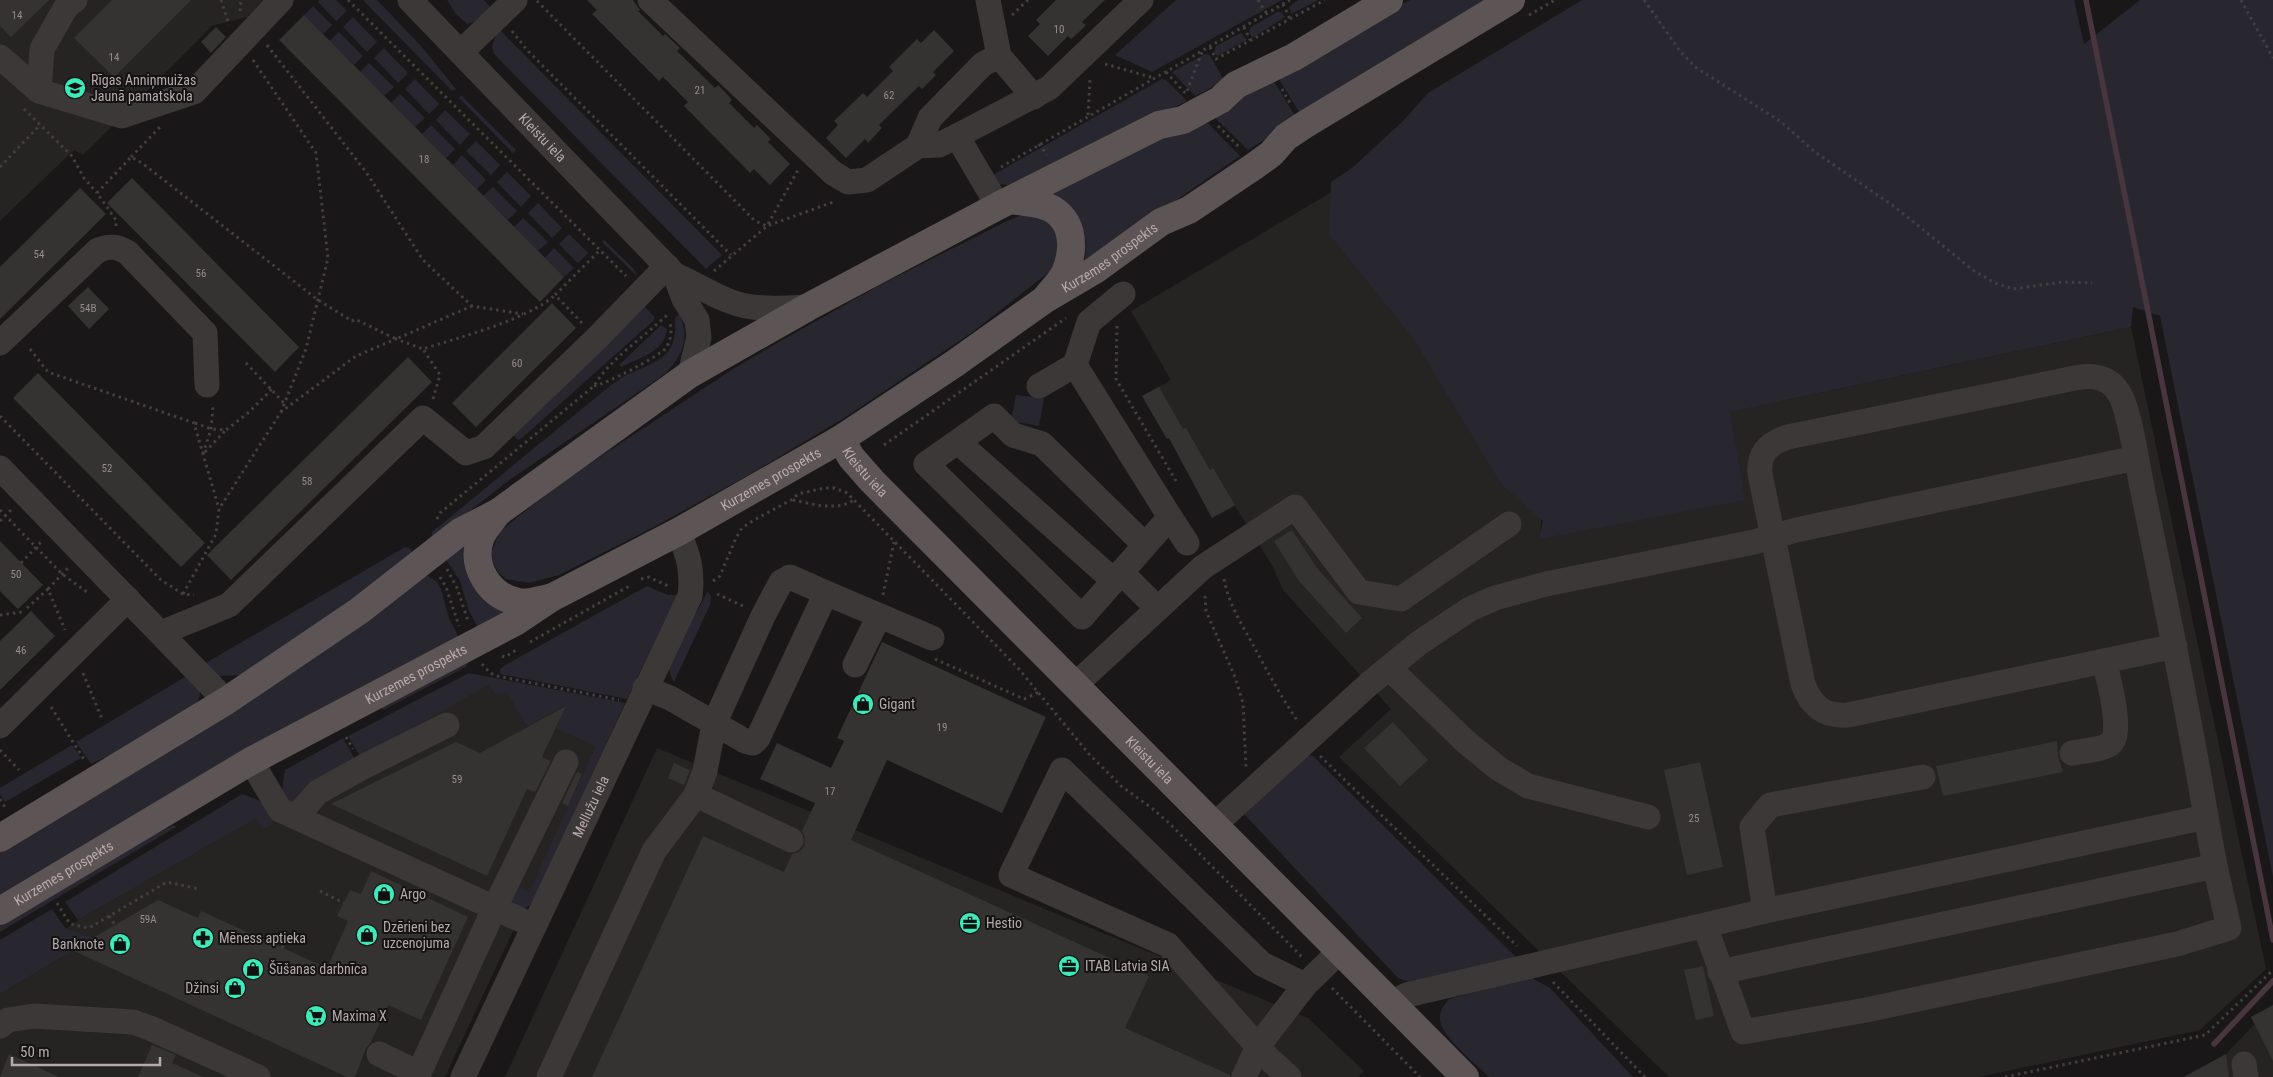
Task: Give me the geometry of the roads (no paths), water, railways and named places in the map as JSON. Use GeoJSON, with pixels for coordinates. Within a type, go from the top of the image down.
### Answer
{"type":"FeatureCollection","features":[{"type":"Feature","properties":{"kind":"main road"},"geometry":{"type":"LineString","coordinates":[[0,838],[226,702],[359,611],[460,532],[497,513],[690,374],[808,307],[1004,203],[1159,125],[1183,120],[1220,100],[1236,85],[1270,69],[1388,0]]}},
{"type":"Feature","properties":{"kind":"main road","name":"Kurzemes prospekts"},"geometry":{"type":"LineString","coordinates":[[0,911],[251,761],[515,622],[551,598],[678,532],[841,439],[954,364],[1044,300],[1100,267],[1161,222],[1189,210],[1271,154],[1286,137],[1304,125],[1511,0]]}},
{"type":"Feature","properties":{"kind":"main road"},"geometry":{"type":"LineString","coordinates":[[1004,203],[1042,205],[1053,210],[1063,219],[1070,231],[1072,250],[1064,275],[1044,300]]}},
{"type":"Feature","properties":{"kind":"main road","name":"Kleistu iela"},"geometry":{"type":"LineString","coordinates":[[841,439],[851,457],[872,482],[1465,1077]]}},
{"type":"Feature","properties":{"kind":"main road"},"geometry":{"type":"LineString","coordinates":[[497,513],[480,538],[478,559],[482,576],[495,592],[519,602],[551,598]]}},
{"type":"Feature","properties":{"kind":"street"},"geometry":{"type":"LineString","coordinates":[[30,98],[42,49],[66,7],[75,0]]}},
{"type":"Feature","properties":{"kind":"street"},"geometry":{"type":"LineString","coordinates":[[0,57],[30,98],[122,116],[194,92],[281,0]]}},
{"type":"Feature","properties":{"kind":"street","name":"Kleistu iela"},"geometry":{"type":"LineString","coordinates":[[410,0],[671,271],[720,297],[744,305],[766,308],[808,307]]}},
{"type":"Feature","properties":{"kind":"street"},"geometry":{"type":"LineString","coordinates":[[650,0],[833,173],[848,182],[867,180],[918,146],[938,144],[1034,97],[1058,81],[1140,0]]}},
{"type":"Feature","properties":{"kind":"street"},"geometry":{"type":"LineString","coordinates":[[988,0],[999,56],[1034,97]]}},
{"type":"Feature","properties":{"kind":"street"},"geometry":{"type":"LineString","coordinates":[[461,52],[509,6]]}},
{"type":"Feature","properties":{"kind":"street"},"geometry":{"type":"LineString","coordinates":[[918,146],[930,118],[983,64],[999,56]]}},
{"type":"Feature","properties":{"kind":"street"},"geometry":{"type":"LineString","coordinates":[[956,136],[981,178],[1004,203]]}},
{"type":"Feature","properties":{"kind":"street"},"geometry":{"type":"LineString","coordinates":[[0,343],[98,250],[107,247],[118,247],[126,252],[205,333],[207,385]]}},
{"type":"Feature","properties":{"kind":"street"},"geometry":{"type":"LineString","coordinates":[[161,633],[229,605],[424,418],[466,453],[484,447],[643,292],[671,271]]}},
{"type":"Feature","properties":{"kind":"street","name":"Kleistu iela"},"geometry":{"type":"LineString","coordinates":[[671,271],[684,299],[697,320],[699,338],[690,374]]}},
{"type":"Feature","properties":{"kind":"street"},"geometry":{"type":"LineString","coordinates":[[1039,386],[1075,365],[1088,322],[1122,294]]}},
{"type":"Feature","properties":{"kind":"street"},"geometry":{"type":"LineString","coordinates":[[1075,365],[1187,543]]}},
{"type":"Feature","properties":{"kind":"street"},"geometry":{"type":"LineString","coordinates":[[1705,926],[1743,1032],[1866,1010],[2167,946],[2229,928],[2215,866],[2175,646],[2125,405],[2120,394],[2107,380],[2089,376],[1788,437],[1768,447],[1762,454],[1760,474],[1803,684],[1810,701],[1827,714],[1848,715],[2175,646]]}},
{"type":"Feature","properties":{"kind":"street"},"geometry":{"type":"LineString","coordinates":[[1145,545],[1042,444],[1013,435],[994,416],[926,464],[1082,617],[1170,517]]}},
{"type":"Feature","properties":{"kind":"street"},"geometry":{"type":"LineString","coordinates":[[958,442],[1157,608]]}},
{"type":"Feature","properties":{"kind":"street"},"geometry":{"type":"LineString","coordinates":[[1214,825],[1389,668],[1447,624],[1470,609],[1495,598],[1546,584],[2136,458]]}},
{"type":"Feature","properties":{"kind":"street"},"geometry":{"type":"LineString","coordinates":[[0,468],[82,553],[122,605],[161,633],[226,702]]}},
{"type":"Feature","properties":{"kind":"street"},"geometry":{"type":"LineString","coordinates":[[1076,685],[1203,566],[1295,507],[1359,592],[1400,599],[1509,524]]}},
{"type":"Feature","properties":{"kind":"street","name":"Mellužu iela"},"geometry":{"type":"LineString","coordinates":[[463,1077],[690,596],[692,574],[690,563],[678,532]]}},
{"type":"Feature","properties":{"kind":"street"},"geometry":{"type":"LineString","coordinates":[[548,1077],[654,851],[696,795],[705,771],[714,724],[763,616],[781,582],[790,577],[932,638]]}},
{"type":"Feature","properties":{"kind":"street"},"geometry":{"type":"LineString","coordinates":[[645,688],[670,698],[745,741],[753,743],[758,738],[826,593]]}},
{"type":"Feature","properties":{"kind":"street"},"geometry":{"type":"LineString","coordinates":[[0,726],[122,605]]}},
{"type":"Feature","properties":{"kind":"street"},"geometry":{"type":"LineString","coordinates":[[855,665],[879,616]]}},
{"type":"Feature","properties":{"kind":"street"},"geometry":{"type":"LineString","coordinates":[[2072,753],[2109,745],[2115,740],[2117,732],[2115,716],[2104,660]]}},
{"type":"Feature","properties":{"kind":"street"},"geometry":{"type":"LineString","coordinates":[[1389,668],[1466,742],[1513,778],[1528,786],[1648,817]]}},
{"type":"Feature","properties":{"kind":"street"},"geometry":{"type":"LineString","coordinates":[[296,817],[318,792],[447,725]]}},
{"type":"Feature","properties":{"kind":"street"},"geometry":{"type":"LineString","coordinates":[[251,761],[280,810],[534,926]]}},
{"type":"Feature","properties":{"kind":"street"},"geometry":{"type":"LineString","coordinates":[[379,1054],[419,1073],[495,908],[566,762]]}},
{"type":"Feature","properties":{"kind":"street"},"geometry":{"type":"LineString","coordinates":[[1289,1077],[1268,1058],[1168,945],[1011,875],[1062,770],[1262,964],[1312,979]]}},
{"type":"Feature","properties":{"kind":"street"},"geometry":{"type":"LineString","coordinates":[[1765,911],[1752,827],[1770,805],[1923,777]]}},
{"type":"Feature","properties":{"kind":"street"},"geometry":{"type":"LineString","coordinates":[[696,795],[791,840]]}},
{"type":"Feature","properties":{"kind":"street"},"geometry":{"type":"LineString","coordinates":[[1391,1003],[1408,995],[1765,911],[2206,817]]}},
{"type":"Feature","properties":{"kind":"street"},"geometry":{"type":"LineString","coordinates":[[1720,972],[2215,866]]}},
{"type":"Feature","properties":{"kind":"street"},"geometry":{"type":"LineString","coordinates":[[1244,1077],[1258,1046],[1312,979],[1340,951]]}},
{"type":"Feature","properties":{"kind":"street"},"geometry":{"type":"LineString","coordinates":[[0,1026],[8,1020],[34,1016],[133,1022],[258,1077]]}},
{"type":"Feature","properties":{"kind":"street"},"geometry":{"type":"LineString","coordinates":[[445,1017],[482,1034]]}},
{"type":"Feature","properties":{"kind":"waterway"},"geometry":{"type":"LineString","coordinates":[[2086,0],[2273,940]]}},
{"type":"Feature","properties":{"kind":"waterway"},"geometry":{"type":"LineString","coordinates":[[2214,1044],[2273,981]]}},
{"type":"Feature","properties":{"kind":"place","name":"Rīgas Anniņmuižas Jaunā pamatskola"},"geometry":{"type":"Point","coordinates":[75,88]}},
{"type":"Feature","properties":{"kind":"place","name":"Gigant"},"geometry":{"type":"Point","coordinates":[863,704]}},
{"type":"Feature","properties":{"kind":"place","name":"Argo"},"geometry":{"type":"Point","coordinates":[384,894]}},
{"type":"Feature","properties":{"kind":"place","name":"Hestio"},"geometry":{"type":"Point","coordinates":[970,923]}},
{"type":"Feature","properties":{"kind":"place","name":"Dzērieni bez uzcenojuma"},"geometry":{"type":"Point","coordinates":[367,935]}},
{"type":"Feature","properties":{"kind":"place","name":"Mēness aptieka"},"geometry":{"type":"Point","coordinates":[203,938]}},
{"type":"Feature","properties":{"kind":"place","name":"Banknote"},"geometry":{"type":"Point","coordinates":[120,944]}},
{"type":"Feature","properties":{"kind":"place","name":"ITAB Latvia SIA"},"geometry":{"type":"Point","coordinates":[1069,966]}},
{"type":"Feature","properties":{"kind":"place","name":"Šūšanas darbnīca"},"geometry":{"type":"Point","coordinates":[253,969]}},
{"type":"Feature","properties":{"kind":"place","name":"Džinsi"},"geometry":{"type":"Point","coordinates":[235,988]}},
{"type":"Feature","properties":{"kind":"place","name":"Maxima X"},"geometry":{"type":"Point","coordinates":[316,1016]}}]}
